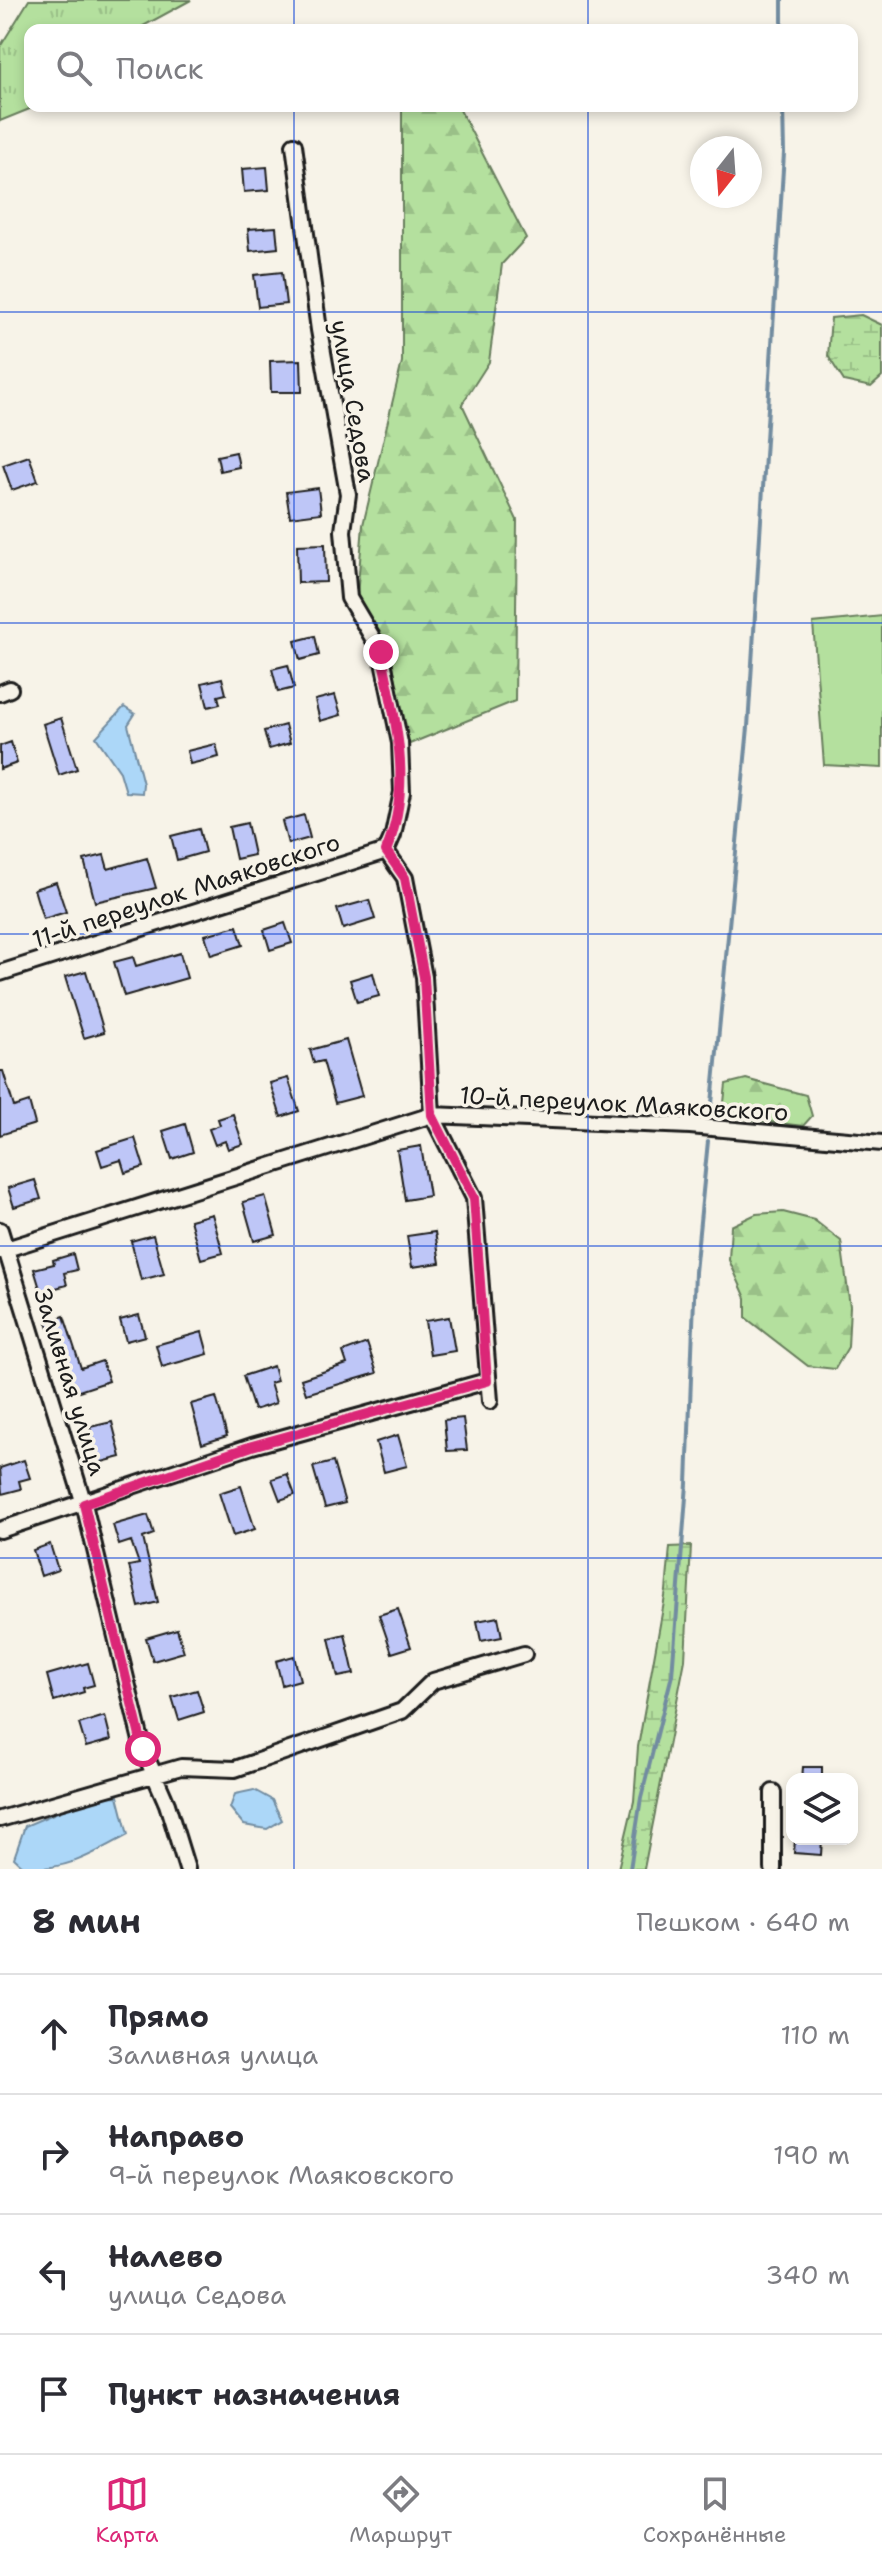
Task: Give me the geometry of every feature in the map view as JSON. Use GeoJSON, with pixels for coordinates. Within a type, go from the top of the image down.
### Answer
{"type":"FeatureCollection","features":[{"type":"Feature","properties":{"kind":"street","name":"улица Седова"},"geometry":{"type":"LineString","coordinates":[[294,145],[317,321],[348,494],[343,531],[349,598],[381,652],[400,743],[402,792],[393,835],[386,851]]}},
{"type":"Feature","properties":{"kind":"street","name":"11-й переулок Маяковского"},"geometry":{"type":"LineString","coordinates":[[0,973],[386,851]]}},
{"type":"Feature","properties":{"kind":"street"},"geometry":{"type":"LineString","coordinates":[[386,851],[405,878],[424,977],[432,1115],[474,1198],[490,1401]]}},
{"type":"Feature","properties":{"kind":"street","name":"10-й переулок Маяковского"},"geometry":{"type":"LineString","coordinates":[[3,1250],[432,1115],[690,1126],[882,1143]]}},
{"type":"Feature","properties":{"kind":"street","name":"Заливная улица"},"geometry":{"type":"LineString","coordinates":[[0,1230],[3,1250],[84,1504],[143,1749],[167,1804],[187,1869]]}},
{"type":"Feature","properties":{"kind":"street"},"geometry":{"type":"LineString","coordinates":[[0,1530],[252,1446],[487,1381]]}},
{"type":"Feature","properties":{"kind":"street"},"geometry":{"type":"LineString","coordinates":[[0,1819],[181,1767],[235,1769],[402,1711],[433,1681],[524,1654]]}},
{"type":"Feature","properties":{"kind":"street"},"geometry":{"type":"LineString","coordinates":[[773,1792],[773,1869]]}},
{"type":"Feature","properties":{"kind":"green space"},"geometry":{"type":"Polygon","coordinates":[[[29,0],[191,0],[147,24],[24,24],[24,111],[0,121],[0,47],[29,0]]]}},
{"type":"Feature","properties":{"kind":"green space"},"geometry":{"type":"Polygon","coordinates":[[[402,112],[461,112],[526,238],[502,264],[489,362],[462,404],[517,520],[515,701],[407,745],[391,653],[357,597],[363,525],[402,362],[402,112]]]}},
{"type":"Feature","properties":{"kind":"green space"},"geometry":{"type":"Polygon","coordinates":[[[861,315],[882,325],[882,377],[871,387],[844,381],[828,356],[831,318],[861,315]]]}},
{"type":"Feature","properties":{"kind":"green space"},"geometry":{"type":"Polygon","coordinates":[[[882,616],[882,768],[824,765],[813,623],[882,616]]]}},
{"type":"Feature","properties":{"kind":"green space"},"geometry":{"type":"Polygon","coordinates":[[[746,1079],[806,1095],[812,1116],[803,1126],[740,1118],[723,1112],[726,1084],[746,1079]]]}},
{"type":"Feature","properties":{"kind":"green space"},"geometry":{"type":"Polygon","coordinates":[[[783,1212],[814,1220],[841,1241],[850,1306],[848,1347],[835,1369],[808,1366],[746,1318],[746,1298],[729,1260],[731,1226],[756,1214],[783,1212]]]}},
{"type":"Feature","properties":{"kind":"green space"},"geometry":{"type":"Polygon","coordinates":[[[691,1546],[685,1660],[644,1869],[618,1869],[634,1801],[638,1747],[666,1591],[670,1547],[691,1546]]]}},
{"type":"Feature","properties":{"kind":"water"},"geometry":{"type":"Polygon","coordinates":[[[124,707],[135,714],[128,725],[143,784],[142,793],[126,792],[120,772],[96,737],[124,707]]]}},
{"type":"Feature","properties":{"kind":"water"},"geometry":{"type":"Polygon","coordinates":[[[254,1790],[272,1800],[282,1820],[267,1829],[244,1825],[230,1808],[235,1794],[254,1790]]]}},
{"type":"Feature","properties":{"kind":"water"},"geometry":{"type":"Polygon","coordinates":[[[118,1796],[128,1835],[68,1864],[26,1869],[14,1858],[25,1826],[93,1797],[118,1796]]]}},
{"type":"Feature","properties":{"kind":"building"},"geometry":{"type":"Polygon","coordinates":[[[267,167],[269,190],[244,192],[242,169],[267,167]]]}},
{"type":"Feature","properties":{"kind":"building"},"geometry":{"type":"Polygon","coordinates":[[[276,227],[278,248],[250,251],[248,229],[276,227]]]}},
{"type":"Feature","properties":{"kind":"building"},"geometry":{"type":"Polygon","coordinates":[[[282,272],[286,304],[258,307],[254,275],[282,272]]]}},
{"type":"Feature","properties":{"kind":"building"},"geometry":{"type":"Polygon","coordinates":[[[301,360],[302,392],[271,392],[270,361],[301,360]]]}},
{"type":"Feature","properties":{"kind":"building"},"geometry":{"type":"Polygon","coordinates":[[[236,452],[239,467],[220,471],[217,456],[236,452]]]}},
{"type":"Feature","properties":{"kind":"building"},"geometry":{"type":"Polygon","coordinates":[[[29,456],[38,481],[12,490],[3,465],[29,456]]]}},
{"type":"Feature","properties":{"kind":"building"},"geometry":{"type":"Polygon","coordinates":[[[318,488],[321,513],[290,517],[286,492],[318,488]]]}},
{"type":"Feature","properties":{"kind":"building"},"geometry":{"type":"Polygon","coordinates":[[[325,544],[326,582],[298,583],[297,545],[325,544]]]}},
{"type":"Feature","properties":{"kind":"building"},"geometry":{"type":"Polygon","coordinates":[[[315,636],[319,655],[300,660],[295,641],[315,636]]]}},
{"type":"Feature","properties":{"kind":"building"},"geometry":{"type":"Polygon","coordinates":[[[288,665],[294,688],[278,692],[272,669],[288,665]]]}},
{"type":"Feature","properties":{"kind":"building"},"geometry":{"type":"Polygon","coordinates":[[[222,678],[226,694],[218,696],[220,704],[208,707],[202,683],[222,678]]]}},
{"type":"Feature","properties":{"kind":"building"},"geometry":{"type":"Polygon","coordinates":[[[335,695],[341,715],[320,721],[315,700],[335,695]]]}},
{"type":"Feature","properties":{"kind":"building"},"geometry":{"type":"Polygon","coordinates":[[[61,718],[77,769],[59,775],[43,724],[61,718]]]}},
{"type":"Feature","properties":{"kind":"building"},"geometry":{"type":"Polygon","coordinates":[[[285,725],[290,743],[269,749],[264,731],[285,725]]]}},
{"type":"Feature","properties":{"kind":"building"},"geometry":{"type":"Polygon","coordinates":[[[11,742],[17,763],[0,769],[0,746],[11,742]]]}},
{"type":"Feature","properties":{"kind":"building"},"geometry":{"type":"Polygon","coordinates":[[[216,744],[219,757],[190,764],[187,751],[216,744]]]}},
{"type":"Feature","properties":{"kind":"building"},"geometry":{"type":"Polygon","coordinates":[[[304,815],[310,838],[288,844],[282,821],[304,815]]]}},
{"type":"Feature","properties":{"kind":"building"},"geometry":{"type":"Polygon","coordinates":[[[247,823],[254,855],[236,859],[229,827],[247,823]]]}},
{"type":"Feature","properties":{"kind":"building"},"geometry":{"type":"Polygon","coordinates":[[[199,829],[205,852],[177,860],[171,836],[199,829]]]}},
{"type":"Feature","properties":{"kind":"building"},"geometry":{"type":"Polygon","coordinates":[[[104,855],[108,869],[147,858],[156,888],[95,902],[84,860],[104,855]]]}},
{"type":"Feature","properties":{"kind":"building"},"geometry":{"type":"Polygon","coordinates":[[[56,882],[66,912],[43,919],[34,889],[56,882]]]}},
{"type":"Feature","properties":{"kind":"building"},"geometry":{"type":"Polygon","coordinates":[[[369,900],[375,919],[343,929],[337,909],[369,900]]]}},
{"type":"Feature","properties":{"kind":"building"},"geometry":{"type":"Polygon","coordinates":[[[285,923],[292,943],[270,950],[264,930],[285,923]]]}},
{"type":"Feature","properties":{"kind":"building"},"geometry":{"type":"Polygon","coordinates":[[[237,926],[243,945],[211,955],[205,935],[237,926]]]}},
{"type":"Feature","properties":{"kind":"building"},"geometry":{"type":"Polygon","coordinates":[[[180,953],[187,978],[124,996],[114,962],[133,957],[136,966],[180,953]]]}},
{"type":"Feature","properties":{"kind":"building"},"geometry":{"type":"Polygon","coordinates":[[[86,971],[104,1032],[84,1038],[65,977],[86,971]]]}},
{"type":"Feature","properties":{"kind":"building"},"geometry":{"type":"Polygon","coordinates":[[[373,973],[379,996],[357,1002],[350,980],[373,973]]]}},
{"type":"Feature","properties":{"kind":"building"},"geometry":{"type":"Polygon","coordinates":[[[346,1040],[362,1096],[335,1103],[323,1061],[314,1063],[310,1050],[346,1040]]]}},
{"type":"Feature","properties":{"kind":"building"},"geometry":{"type":"Polygon","coordinates":[[[0,1071],[3,1071],[14,1107],[29,1102],[35,1124],[0,1135],[0,1071]]]}},
{"type":"Feature","properties":{"kind":"building"},"geometry":{"type":"Polygon","coordinates":[[[288,1078],[299,1111],[281,1117],[270,1083],[288,1078]]]}},
{"type":"Feature","properties":{"kind":"building"},"geometry":{"type":"Polygon","coordinates":[[[233,1114],[243,1144],[228,1149],[225,1141],[215,1145],[209,1129],[220,1125],[218,1119],[233,1114]]]}},
{"type":"Feature","properties":{"kind":"building"},"geometry":{"type":"Polygon","coordinates":[[[185,1124],[193,1152],[172,1159],[163,1131],[185,1124]]]}},
{"type":"Feature","properties":{"kind":"building"},"geometry":{"type":"Polygon","coordinates":[[[135,1138],[144,1167],[125,1173],[121,1160],[102,1166],[97,1150],[135,1138]]]}},
{"type":"Feature","properties":{"kind":"building"},"geometry":{"type":"Polygon","coordinates":[[[421,1146],[429,1196],[405,1200],[397,1150],[421,1146]]]}},
{"type":"Feature","properties":{"kind":"building"},"geometry":{"type":"Polygon","coordinates":[[[35,1180],[41,1199],[14,1207],[8,1188],[35,1180]]]}},
{"type":"Feature","properties":{"kind":"building"},"geometry":{"type":"Polygon","coordinates":[[[265,1196],[276,1235],[254,1241],[243,1202],[265,1196]]]}},
{"type":"Feature","properties":{"kind":"building"},"geometry":{"type":"Polygon","coordinates":[[[212,1214],[223,1253],[201,1259],[190,1220],[212,1214]]]}},
{"type":"Feature","properties":{"kind":"building"},"geometry":{"type":"Polygon","coordinates":[[[435,1232],[440,1263],[412,1267],[407,1236],[435,1232]]]}},
{"type":"Feature","properties":{"kind":"building"},"geometry":{"type":"Polygon","coordinates":[[[153,1235],[164,1274],[141,1280],[131,1241],[153,1235]]]}},
{"type":"Feature","properties":{"kind":"building"},"geometry":{"type":"Polygon","coordinates":[[[73,1254],[77,1270],[64,1273],[67,1285],[41,1292],[34,1269],[54,1264],[53,1260],[73,1254]]]}},
{"type":"Feature","properties":{"kind":"building"},"geometry":{"type":"Polygon","coordinates":[[[139,1315],[145,1336],[126,1341],[120,1320],[139,1315]]]}},
{"type":"Feature","properties":{"kind":"building"},"geometry":{"type":"Polygon","coordinates":[[[64,1316],[81,1368],[102,1361],[109,1381],[70,1394],[47,1322],[64,1316]]]}},
{"type":"Feature","properties":{"kind":"building"},"geometry":{"type":"Polygon","coordinates":[[[449,1317],[455,1351],[430,1355],[425,1321],[449,1317]]]}},
{"type":"Feature","properties":{"kind":"building"},"geometry":{"type":"Polygon","coordinates":[[[202,1332],[208,1354],[162,1367],[156,1345],[202,1332]]]}},
{"type":"Feature","properties":{"kind":"building"},"geometry":{"type":"Polygon","coordinates":[[[367,1343],[377,1373],[306,1394],[301,1379],[347,1364],[343,1352],[367,1343]]]}},
{"type":"Feature","properties":{"kind":"building"},"geometry":{"type":"Polygon","coordinates":[[[273,1366],[277,1381],[270,1383],[276,1403],[254,1410],[243,1376],[273,1366]]]}},
{"type":"Feature","properties":{"kind":"building"},"geometry":{"type":"Polygon","coordinates":[[[216,1397],[227,1436],[202,1444],[191,1404],[216,1397]]]}},
{"type":"Feature","properties":{"kind":"building"},"geometry":{"type":"Polygon","coordinates":[[[463,1418],[467,1450],[447,1451],[444,1420],[463,1418]]]}},
{"type":"Feature","properties":{"kind":"building"},"geometry":{"type":"Polygon","coordinates":[[[112,1422],[121,1457],[98,1463],[90,1427],[112,1422]]]}},
{"type":"Feature","properties":{"kind":"building"},"geometry":{"type":"Polygon","coordinates":[[[398,1435],[407,1466],[384,1472],[376,1442],[398,1435]]]}},
{"type":"Feature","properties":{"kind":"building"},"geometry":{"type":"Polygon","coordinates":[[[24,1460],[30,1478],[19,1481],[21,1489],[2,1494],[0,1468],[24,1460]]]}},
{"type":"Feature","properties":{"kind":"building"},"geometry":{"type":"Polygon","coordinates":[[[333,1462],[345,1503],[325,1508],[313,1467],[333,1462]]]}},
{"type":"Feature","properties":{"kind":"building"},"geometry":{"type":"Polygon","coordinates":[[[287,1474],[295,1495],[280,1500],[272,1479],[287,1474]]]}},
{"type":"Feature","properties":{"kind":"building"},"geometry":{"type":"Polygon","coordinates":[[[241,1486],[255,1529],[233,1536],[219,1493],[241,1486]]]}},
{"type":"Feature","properties":{"kind":"building"},"geometry":{"type":"Polygon","coordinates":[[[148,1515],[154,1534],[143,1538],[158,1602],[139,1607],[129,1566],[139,1564],[131,1541],[119,1545],[113,1525],[148,1515]]]}},
{"type":"Feature","properties":{"kind":"building"},"geometry":{"type":"Polygon","coordinates":[[[50,1544],[58,1570],[41,1576],[33,1550],[50,1544]]]}},
{"type":"Feature","properties":{"kind":"building"},"geometry":{"type":"Polygon","coordinates":[[[398,1609],[411,1647],[392,1653],[379,1615],[398,1609]]]}},
{"type":"Feature","properties":{"kind":"building"},"geometry":{"type":"Polygon","coordinates":[[[498,1617],[502,1637],[481,1641],[477,1621],[498,1617]]]}},
{"type":"Feature","properties":{"kind":"building"},"geometry":{"type":"Polygon","coordinates":[[[177,1629],[184,1652],[153,1661],[146,1638],[177,1629]]]}},
{"type":"Feature","properties":{"kind":"building"},"geometry":{"type":"Polygon","coordinates":[[[345,1634],[354,1674],[338,1677],[329,1638],[345,1634]]]}},
{"type":"Feature","properties":{"kind":"building"},"geometry":{"type":"Polygon","coordinates":[[[294,1656],[300,1680],[282,1685],[276,1661],[294,1656]]]}},
{"type":"Feature","properties":{"kind":"building"},"geometry":{"type":"Polygon","coordinates":[[[88,1663],[94,1685],[83,1688],[84,1692],[54,1701],[47,1675],[88,1663]]]}},
{"type":"Feature","properties":{"kind":"building"},"geometry":{"type":"Polygon","coordinates":[[[197,1690],[204,1712],[179,1720],[172,1697],[197,1690]]]}},
{"type":"Feature","properties":{"kind":"building"},"geometry":{"type":"Polygon","coordinates":[[[105,1716],[111,1740],[86,1747],[79,1724],[105,1716]]]}},
{"type":"Feature","properties":{"kind":"building"},"geometry":{"type":"Polygon","coordinates":[[[803,1767],[822,1767],[822,1773],[802,1773],[803,1767]]]}},
{"type":"Feature","properties":{"kind":"building"},"geometry":{"type":"Polygon","coordinates":[[[795,1845],[822,1845],[821,1855],[794,1853],[795,1845]]]}},
{"type":"Feature","properties":{"kind":"waterway"},"geometry":{"type":"LineString","coordinates":[[782,0],[782,24]]}},
{"type":"Feature","properties":{"kind":"waterway"},"geometry":{"type":"LineString","coordinates":[[711,1114],[748,727],[784,153],[783,112]]}},
{"type":"Feature","properties":{"kind":"waterway"},"geometry":{"type":"LineString","coordinates":[[630,1869],[641,1798],[672,1675],[687,1484],[695,1272],[708,1141]]}},
{"type":"Feature","properties":{"kind":"route"},"geometry":{"type":"LineString","coordinates":[[143,1749],[84,1504],[252,1446],[487,1381],[474,1198],[432,1115],[424,977],[405,878],[386,851],[393,835],[402,792],[400,743],[381,652]]}}]}
